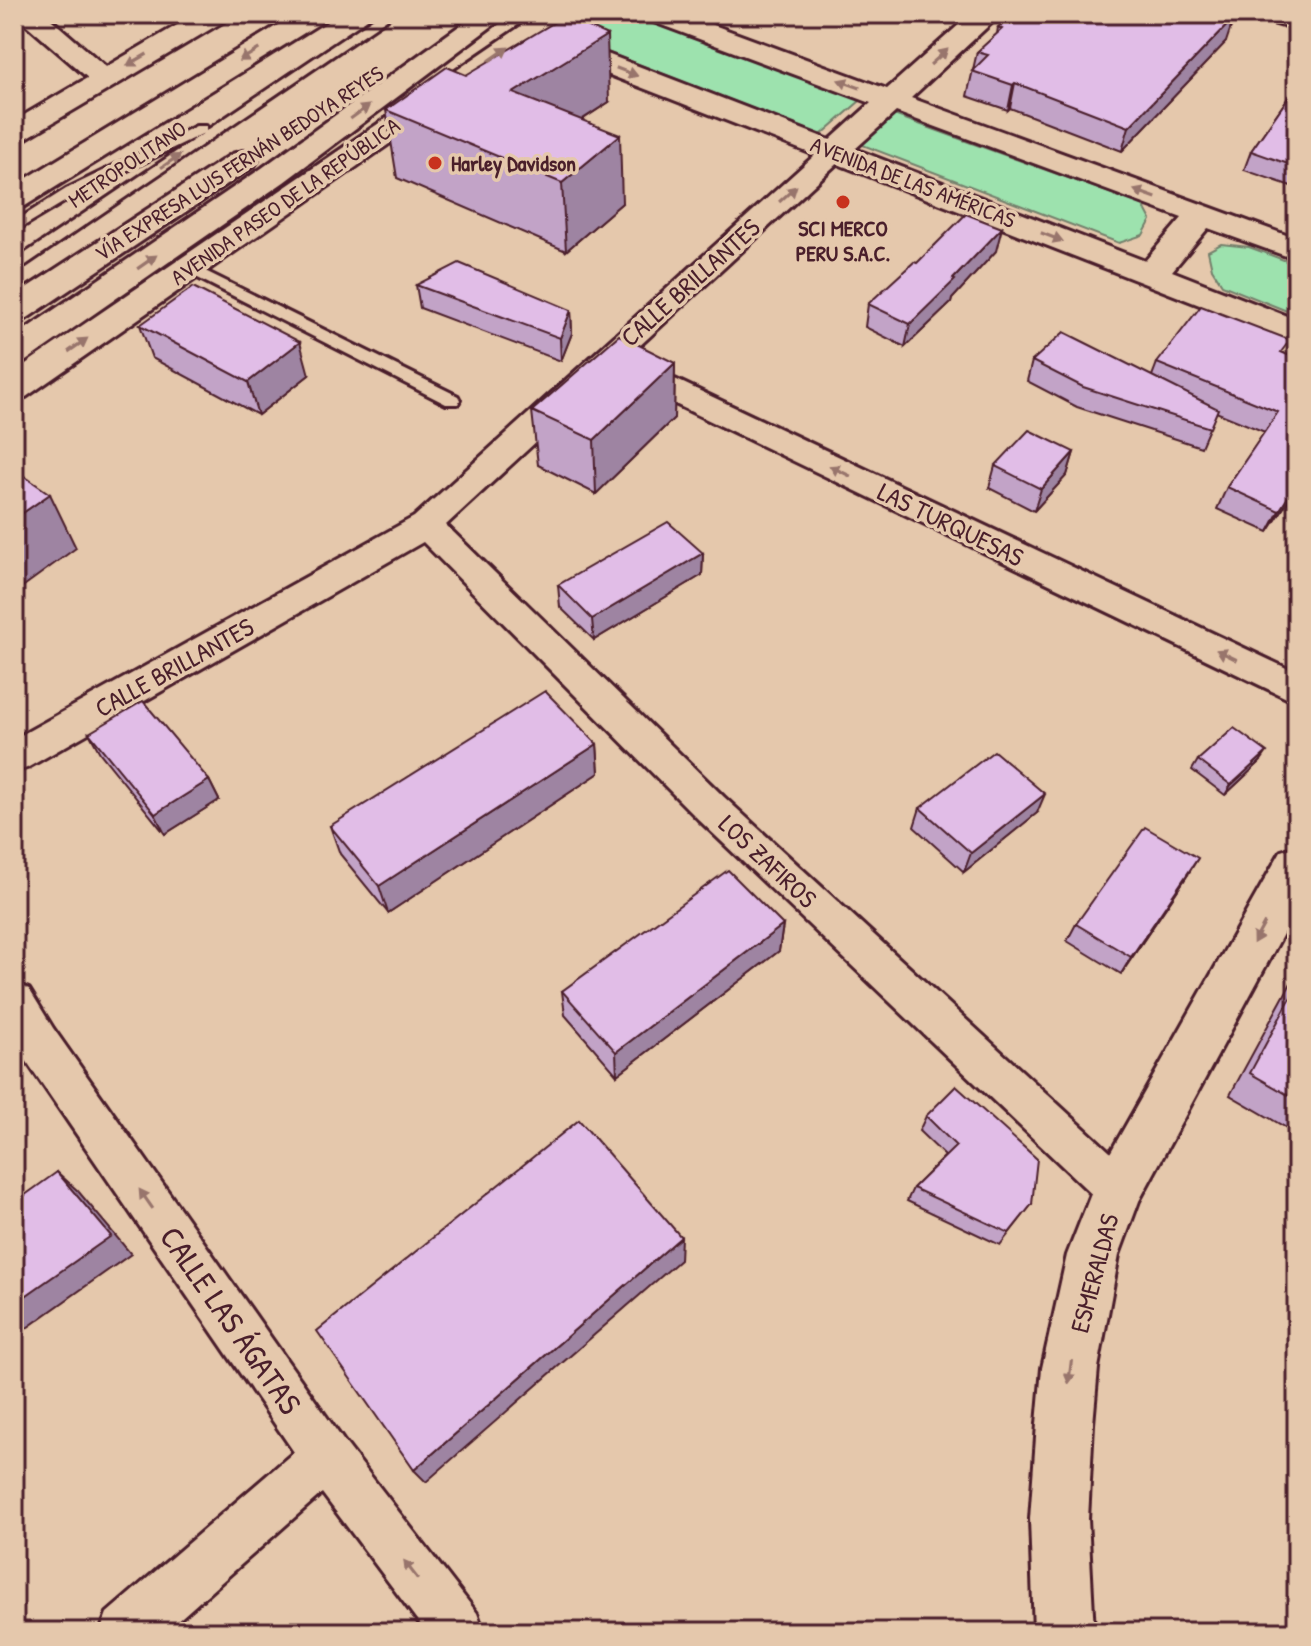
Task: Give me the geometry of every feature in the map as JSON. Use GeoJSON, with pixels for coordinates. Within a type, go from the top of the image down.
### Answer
{"type":"FeatureCollection","features":[{"type":"Feature","properties":{"kind":"main road"},"geometry":{"type":"LineString","coordinates":[[28,14],[106,79]]}},
{"type":"Feature","properties":{"kind":"main road"},"geometry":{"type":"LineString","coordinates":[[14,133],[216,14]]}},
{"type":"Feature","properties":{"kind":"main road"},"geometry":{"type":"LineString","coordinates":[[14,170],[269,14]]}},
{"type":"Feature","properties":{"kind":"main road"},"geometry":{"type":"LineString","coordinates":[[14,199],[315,14]]}},
{"type":"Feature","properties":{"kind":"main road","name":"VÍA EXPRESA LUIS FERNÁN BEDOYA REYES"},"geometry":{"type":"LineString","coordinates":[[14,311],[464,14]]}},
{"type":"Feature","properties":{"kind":"main road"},"geometry":{"type":"LineString","coordinates":[[14,353],[273,175],[494,14]]}},
{"type":"Feature","properties":{"kind":"main road","name":"AVENIDA PASEO DE LA REPÚBLICA"},"geometry":{"type":"LineString","coordinates":[[14,389],[557,14]]}},
{"type":"Feature","properties":{"kind":"main road"},"geometry":{"type":"LineString","coordinates":[[658,14],[1297,250]]}},
{"type":"Feature","properties":{"kind":"main road","name":"CALLE BRILLANTES"},"geometry":{"type":"LineString","coordinates":[[834,152],[987,14]]}},
{"type":"Feature","properties":{"kind":"main road","name":"AVENIDA DE LAS AMÉRICAS"},"geometry":{"type":"LineString","coordinates":[[529,33],[1297,332]]}},
{"type":"Feature","properties":{"kind":"main road"},"geometry":{"type":"LineString","coordinates":[[1151,275],[1202,215]]}},
{"type":"Feature","properties":{"kind":"main road","name":"ESMERALDAS"},"geometry":{"type":"LineString","coordinates":[[1064,1632],[1059,1519],[1070,1368],[1093,1255],[1118,1189],[1297,865]]}},
{"type":"Feature","properties":{"kind":"street"},"geometry":{"type":"LineString","coordinates":[[1267,14],[1297,23]]}},
{"type":"Feature","properties":{"kind":"street","name":"CALLE BRILLANTES"},"geometry":{"type":"LineString","coordinates":[[14,757],[426,525],[834,152]]}},
{"type":"Feature","properties":{"kind":"street","name":"LAS TURQUESAS"},"geometry":{"type":"LineString","coordinates":[[605,359],[1297,689]]}},
{"type":"Feature","properties":{"kind":"street","name":"LOS ZAFIROS"},"geometry":{"type":"LineString","coordinates":[[426,525],[711,808],[1118,1189]]}},
{"type":"Feature","properties":{"kind":"street","name":"CALLE LAS ÁGATAS"},"geometry":{"type":"LineString","coordinates":[[14,1002],[26,1051],[458,1632]]}},
{"type":"Feature","properties":{"kind":"street"},"geometry":{"type":"LineString","coordinates":[[126,1632],[326,1457]]}},
{"type":"Feature","properties":{"kind":"lane","name":"METROPOLITANO"},"geometry":{"type":"LineString","coordinates":[[14,268],[388,14]]}},
{"type":"Feature","properties":{"kind":"lane","name":"METROPOLITANO"},"geometry":{"type":"LineString","coordinates":[[14,228],[71,192],[265,98]]}},
{"type":"Feature","properties":{"kind":"lane"},"geometry":{"type":"LineString","coordinates":[[189,268],[452,400]]}},
{"type":"Feature","properties":{"kind":"green space"},"geometry":{"type":"Polygon","coordinates":[[[579,14],[632,14],[861,100],[821,135],[555,32],[579,14]]]}},
{"type":"Feature","properties":{"kind":"green space"},"geometry":{"type":"Polygon","coordinates":[[[894,115],[1143,205],[1151,220],[1143,235],[1119,243],[860,144],[894,115]]]}},
{"type":"Feature","properties":{"kind":"green space"},"geometry":{"type":"Polygon","coordinates":[[[1221,244],[1249,247],[1297,265],[1297,315],[1222,285],[1212,269],[1208,251],[1221,244]]]}},
{"type":"Feature","properties":{"kind":"building"},"geometry":{"type":"Polygon","coordinates":[[[1016,14],[1221,14],[1234,18],[1129,127],[1015,83],[1013,85],[972,71],[988,55],[977,52],[1002,29],[998,27],[1016,14]]]}},
{"type":"Feature","properties":{"kind":"building"},"geometry":{"type":"Polygon","coordinates":[[[565,16],[607,35],[513,93],[620,135],[562,183],[386,110],[447,67],[466,75],[565,16]]]}},
{"type":"Feature","properties":{"kind":"building"},"geometry":{"type":"Polygon","coordinates":[[[1297,85],[1297,167],[1251,151],[1297,85]]]}},
{"type":"Feature","properties":{"kind":"building"},"geometry":{"type":"Polygon","coordinates":[[[966,214],[1002,228],[910,324],[868,304],[914,262],[917,263],[966,214]]]}},
{"type":"Feature","properties":{"kind":"building"},"geometry":{"type":"Polygon","coordinates":[[[459,263],[571,310],[560,338],[416,285],[459,263]]]}},
{"type":"Feature","properties":{"kind":"building"},"geometry":{"type":"Polygon","coordinates":[[[193,287],[300,342],[248,382],[140,325],[193,287]]]}},
{"type":"Feature","properties":{"kind":"building"},"geometry":{"type":"Polygon","coordinates":[[[1201,306],[1290,340],[1281,352],[1297,359],[1297,483],[1279,511],[1227,487],[1278,412],[1157,363],[1201,306]]]}},
{"type":"Feature","properties":{"kind":"building"},"geometry":{"type":"Polygon","coordinates":[[[1064,332],[1218,409],[1210,428],[1083,387],[1032,361],[1064,332]]]}},
{"type":"Feature","properties":{"kind":"building"},"geometry":{"type":"Polygon","coordinates":[[[619,335],[675,363],[594,440],[532,411],[619,335]]]}},
{"type":"Feature","properties":{"kind":"building"},"geometry":{"type":"Polygon","coordinates":[[[1029,430],[1074,452],[1041,489],[995,466],[1029,430]]]}},
{"type":"Feature","properties":{"kind":"building"},"geometry":{"type":"Polygon","coordinates":[[[14,469],[50,494],[14,519],[14,469]]]}},
{"type":"Feature","properties":{"kind":"building"},"geometry":{"type":"Polygon","coordinates":[[[668,522],[703,553],[592,619],[558,585],[668,522]]]}},
{"type":"Feature","properties":{"kind":"building"},"geometry":{"type":"Polygon","coordinates":[[[545,691],[597,744],[379,886],[330,826],[545,691]]]}},
{"type":"Feature","properties":{"kind":"building"},"geometry":{"type":"Polygon","coordinates":[[[143,701],[209,780],[155,814],[89,733],[143,701]]]}},
{"type":"Feature","properties":{"kind":"building"},"geometry":{"type":"Polygon","coordinates":[[[1234,728],[1267,752],[1231,785],[1198,760],[1234,728]]]}},
{"type":"Feature","properties":{"kind":"building"},"geometry":{"type":"Polygon","coordinates":[[[994,751],[1045,794],[971,853],[920,808],[994,751]]]}},
{"type":"Feature","properties":{"kind":"building"},"geometry":{"type":"Polygon","coordinates":[[[1145,827],[1198,858],[1131,957],[1076,924],[1145,827]]]}},
{"type":"Feature","properties":{"kind":"building"},"geometry":{"type":"Polygon","coordinates":[[[728,870],[783,925],[616,1052],[562,991],[728,870]]]}},
{"type":"Feature","properties":{"kind":"building"},"geometry":{"type":"Polygon","coordinates":[[[1297,986],[1297,1100],[1250,1073],[1297,986]]]}},
{"type":"Feature","properties":{"kind":"building"},"geometry":{"type":"Polygon","coordinates":[[[956,1086],[1037,1159],[1032,1204],[1009,1233],[913,1188],[956,1146],[926,1116],[956,1086]]]}},
{"type":"Feature","properties":{"kind":"building"},"geometry":{"type":"Polygon","coordinates":[[[579,1120],[681,1237],[414,1470],[317,1331],[579,1120]]]}},
{"type":"Feature","properties":{"kind":"building"},"geometry":{"type":"Polygon","coordinates":[[[57,1172],[111,1236],[14,1304],[14,1203],[57,1172]]]}},
{"type":"Feature","properties":{"kind":"place","name":"Harley Davidson"},"geometry":{"type":"Point","coordinates":[435,163]}},
{"type":"Feature","properties":{"kind":"place","name":"SCI MERCO PERU S.A.C."},"geometry":{"type":"Point","coordinates":[843,202]}}]}
